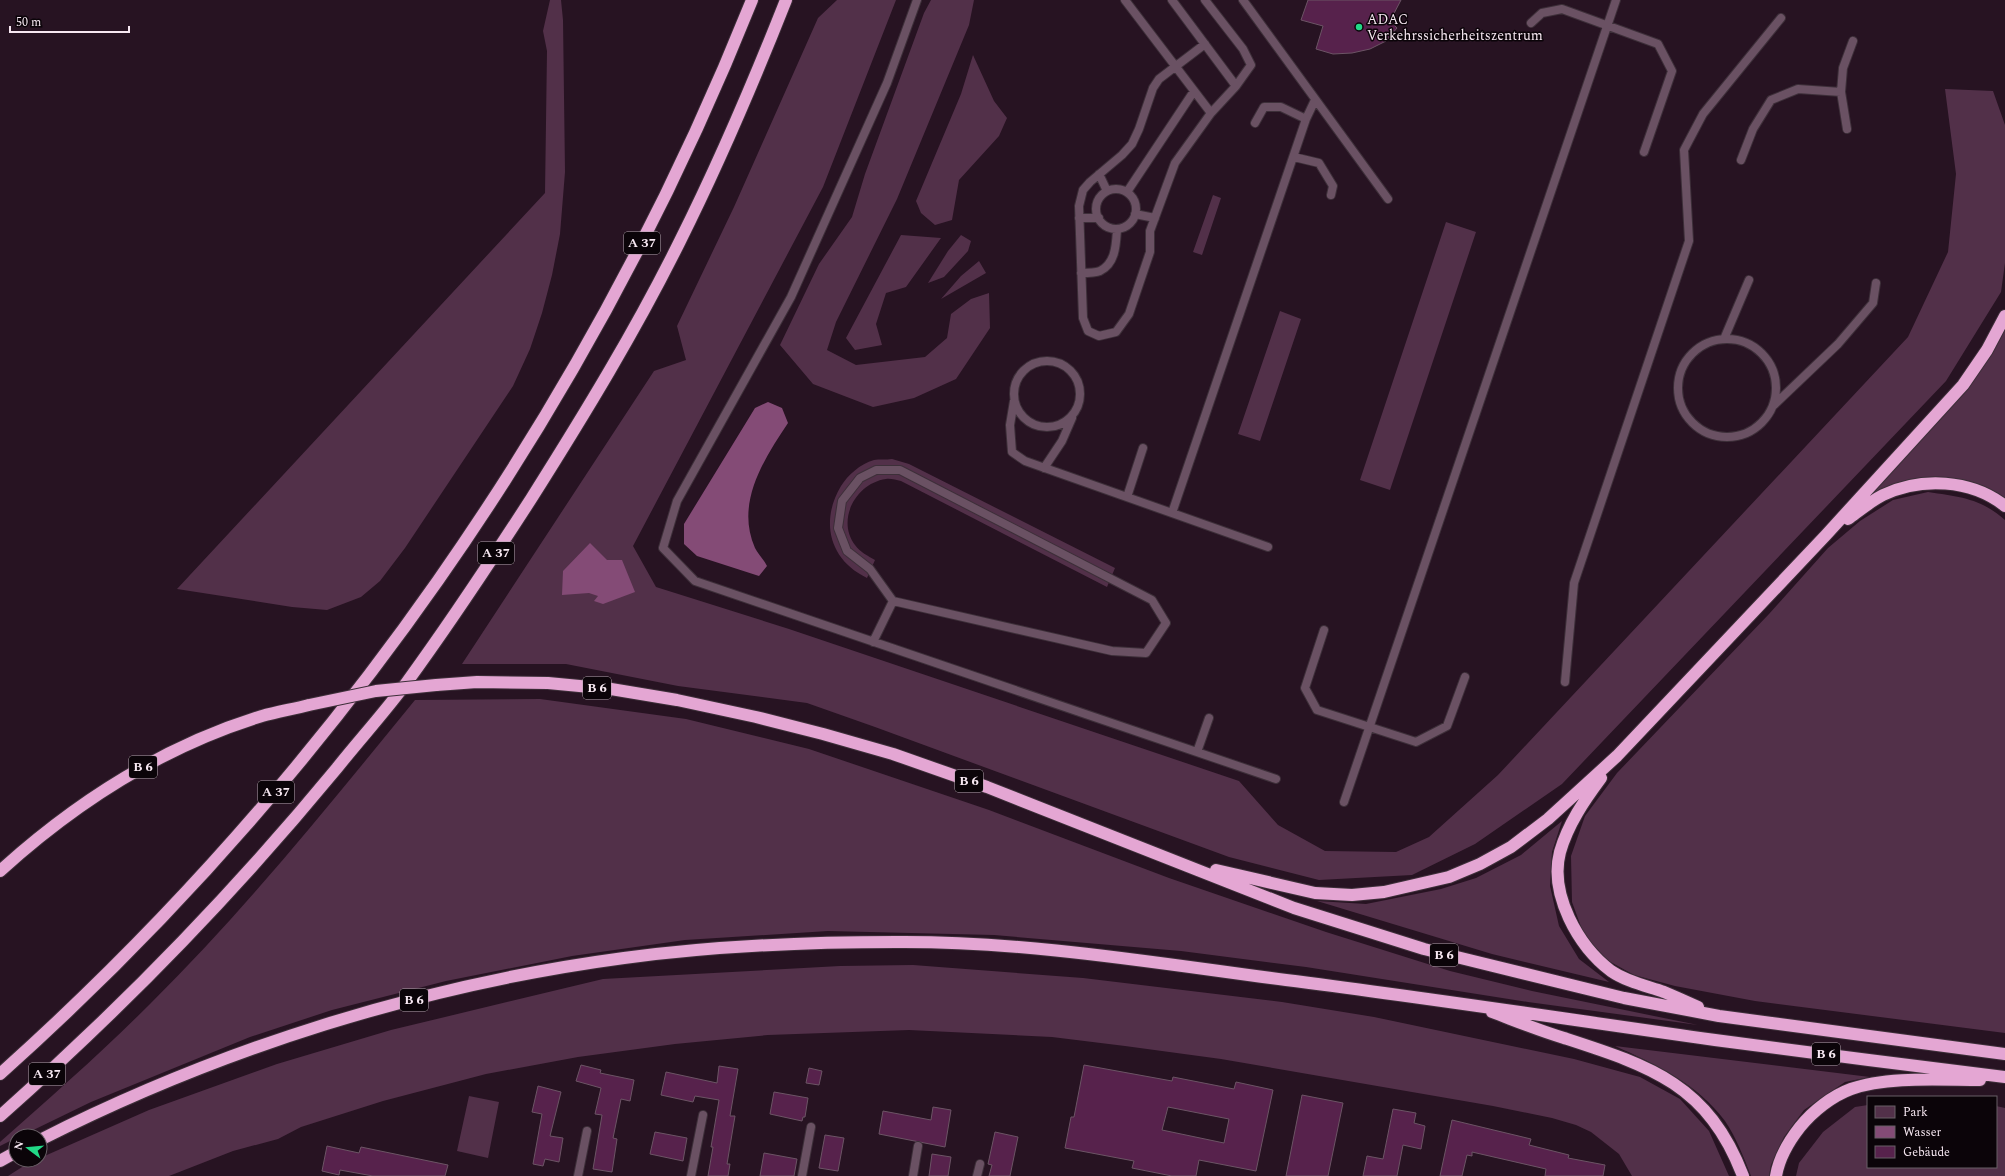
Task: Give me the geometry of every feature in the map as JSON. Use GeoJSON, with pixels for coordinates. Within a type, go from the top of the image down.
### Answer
{"type":"FeatureCollection","features":[{"type":"Feature","properties":{"kind":"highway","name":"A 37"},"geometry":{"type":"LineString","coordinates":[[0,1074],[110,970],[196,881],[268,801],[377,666],[463,545],[540,424],[607,310],[651,227],[690,144],[752,0]]}},
{"type":"Feature","properties":{"kind":"highway","name":"A 37"},"geometry":{"type":"LineString","coordinates":[[0,1116],[134,992],[220,903],[298,814],[405,684],[490,563],[568,441],[631,333],[680,240],[725,146],[786,0]]}},
{"type":"Feature","properties":{"kind":"highway"},"geometry":{"type":"LineString","coordinates":[[1177,861],[1315,893],[1352,895],[1384,892],[1418,886],[1449,877],[1480,864],[1511,847],[1548,819],[1616,756],[1826,535],[1963,385],[1988,350],[2005,316]]}},
{"type":"Feature","properties":{"kind":"highway"},"geometry":{"type":"LineString","coordinates":[[1826,535],[1883,495],[1922,484],[1945,483],[1966,486],[1986,494],[2005,506]]}},
{"type":"Feature","properties":{"kind":"highway","name":"B 6"},"geometry":{"type":"LineString","coordinates":[[0,871],[60,820],[101,792],[142,768],[198,740],[262,716],[376,691],[477,682],[548,683],[611,689],[677,700],[756,717],[894,754],[987,787],[1294,908],[1424,949],[1624,998],[1719,1016],[2005,1054]]}},
{"type":"Feature","properties":{"kind":"highway"},"geometry":{"type":"LineString","coordinates":[[1616,756],[1571,822],[1560,853],[1558,877],[1563,901],[1570,923],[1581,941],[1596,958],[1612,972],[1637,984],[1664,992],[1719,1016]]}},
{"type":"Feature","properties":{"kind":"highway","name":"B 6"},"geometry":{"type":"LineString","coordinates":[[48,1136],[132,1096],[211,1064],[275,1041],[402,1003],[533,974],[624,958],[717,949],[809,943],[900,942],[978,944],[1062,950],[1470,1004],[1714,1040],[2005,1077]]}},
{"type":"Feature","properties":{"kind":"highway"},"geometry":{"type":"LineString","coordinates":[[1470,1004],[1636,1063],[1664,1077],[1687,1093],[1719,1128],[1743,1176]]}},
{"type":"Feature","properties":{"kind":"highway"},"geometry":{"type":"LineString","coordinates":[[1776,1176],[1778,1167],[1790,1140],[1810,1115],[1852,1089],[1881,1083],[1923,1080],[2005,1080]]}},
{"type":"Feature","properties":{"kind":"lane"},"geometry":{"type":"LineString","coordinates":[[917,0],[886,83],[791,297],[677,501],[663,548],[695,581],[1276,779]]}},
{"type":"Feature","properties":{"kind":"lane"},"geometry":{"type":"LineString","coordinates":[[1125,0],[1210,113]]}},
{"type":"Feature","properties":{"kind":"lane"},"geometry":{"type":"LineString","coordinates":[[1172,0],[1236,86]]}},
{"type":"Feature","properties":{"kind":"lane"},"geometry":{"type":"LineString","coordinates":[[1205,0],[1243,49],[1252,65],[1236,86],[1210,113],[1175,163],[1150,231],[1150,252],[1130,314],[1116,332],[1099,336],[1088,331],[1083,318],[1079,206],[1084,190],[1132,144],[1139,129],[1153,88],[1159,79],[1205,44]]}},
{"type":"Feature","properties":{"kind":"lane"},"geometry":{"type":"LineString","coordinates":[[1243,0],[1388,199]]}},
{"type":"Feature","properties":{"kind":"lane"},"geometry":{"type":"LineString","coordinates":[[1344,802],[1616,0]]}},
{"type":"Feature","properties":{"kind":"lane"},"geometry":{"type":"LineString","coordinates":[[1531,23],[1542,13],[1562,10],[1658,44],[1672,72],[1644,152]]}},
{"type":"Feature","properties":{"kind":"lane"},"geometry":{"type":"LineString","coordinates":[[1564,682],[1574,583],[1689,241],[1684,150],[1703,114],[1781,18]]}},
{"type":"Feature","properties":{"kind":"lane"},"geometry":{"type":"LineString","coordinates":[[1847,129],[1841,92],[1843,68],[1853,41]]}},
{"type":"Feature","properties":{"kind":"lane"},"geometry":{"type":"LineString","coordinates":[[1741,160],[1753,129],[1771,100],[1798,89],[1841,92]]}},
{"type":"Feature","properties":{"kind":"lane"},"geometry":{"type":"LineString","coordinates":[[1127,192],[1194,91]]}},
{"type":"Feature","properties":{"kind":"lane"},"geometry":{"type":"LineString","coordinates":[[1172,514],[1306,119],[1315,100]]}},
{"type":"Feature","properties":{"kind":"lane"},"geometry":{"type":"LineString","coordinates":[[1255,123],[1264,107],[1281,107],[1306,119]]}},
{"type":"Feature","properties":{"kind":"lane"},"geometry":{"type":"LineString","coordinates":[[1294,157],[1319,163],[1333,186],[1331,195]]}},
{"type":"Feature","properties":{"kind":"lane"},"geometry":{"type":"LineString","coordinates":[[1099,174],[1107,191]]}},
{"type":"Feature","properties":{"kind":"lane"},"geometry":{"type":"LineString","coordinates":[[1117,189],[1127,192],[1135,202],[1135,214],[1129,224],[1117,229],[1107,226],[1099,218],[1097,206],[1102,195],[1107,191],[1117,189]]}},
{"type":"Feature","properties":{"kind":"lane"},"geometry":{"type":"LineString","coordinates":[[1135,214],[1154,218]]}},
{"type":"Feature","properties":{"kind":"lane"},"geometry":{"type":"LineString","coordinates":[[1079,218],[1099,218]]}},
{"type":"Feature","properties":{"kind":"lane"},"geometry":{"type":"LineString","coordinates":[[1081,273],[1100,271],[1109,264],[1116,249],[1117,229]]}},
{"type":"Feature","properties":{"kind":"lane"},"geometry":{"type":"LineString","coordinates":[[1724,339],[1749,280]]}},
{"type":"Feature","properties":{"kind":"lane"},"geometry":{"type":"LineString","coordinates":[[1774,405],[1776,384],[1774,373],[1767,358],[1755,347],[1740,340],[1724,339],[1708,342],[1694,351],[1684,364],[1678,379],[1678,395],[1683,411],[1693,424],[1706,433],[1722,438],[1738,436],[1754,430],[1766,419],[1774,405],[1838,344],[1873,303],[1876,283]]}},
{"type":"Feature","properties":{"kind":"lane"},"geometry":{"type":"LineString","coordinates":[[1044,468],[1062,441],[1079,403],[1080,392],[1078,381],[1072,372],[1063,365],[1042,361],[1023,371],[1016,380],[1010,425],[1012,452],[1025,461],[1044,468],[1127,497],[1172,514],[1268,547]]}},
{"type":"Feature","properties":{"kind":"lane"},"geometry":{"type":"LineString","coordinates":[[1014,401],[1018,412],[1025,420],[1035,426],[1046,428],[1057,426],[1067,421],[1075,413]]}},
{"type":"Feature","properties":{"kind":"lane"},"geometry":{"type":"LineString","coordinates":[[1127,497],[1143,448]]}},
{"type":"Feature","properties":{"kind":"lane"},"geometry":{"type":"LineString","coordinates":[[876,470],[900,470],[1152,600],[1166,623],[1146,653],[1112,651],[893,601],[870,569],[848,551],[838,528],[842,501],[860,478],[876,470]]}},
{"type":"Feature","properties":{"kind":"lane"},"geometry":{"type":"LineString","coordinates":[[873,642],[893,601]]}},
{"type":"Feature","properties":{"kind":"lane"},"geometry":{"type":"LineString","coordinates":[[1324,630],[1305,688],[1317,710],[1416,742],[1447,726],[1465,676]]}},
{"type":"Feature","properties":{"kind":"lane"},"geometry":{"type":"LineString","coordinates":[[1197,752],[1209,718]]}},
{"type":"Feature","properties":{"kind":"lane"},"geometry":{"type":"LineString","coordinates":[[691,1176],[703,1115]]}},
{"type":"Feature","properties":{"kind":"lane"},"geometry":{"type":"LineString","coordinates":[[802,1176],[811,1127]]}},
{"type":"Feature","properties":{"kind":"lane"},"geometry":{"type":"LineString","coordinates":[[578,1176],[587,1131]]}},
{"type":"Feature","properties":{"kind":"lane"},"geometry":{"type":"LineString","coordinates":[[913,1176],[918,1146]]}},
{"type":"Feature","properties":{"kind":"lane"},"geometry":{"type":"LineString","coordinates":[[977,1176],[980,1164]]}},
{"type":"Feature","properties":{"kind":"green space"},"geometry":{"type":"Polygon","coordinates":[[[550,0],[561,0],[563,20],[565,172],[560,234],[552,275],[542,313],[530,349],[513,386],[405,548],[380,581],[361,597],[327,610],[292,607],[177,589],[545,193],[547,51],[543,31],[550,0]]]}},
{"type":"Feature","properties":{"kind":"green space"},"geometry":{"type":"Polygon","coordinates":[[[837,0],[896,0],[823,187],[633,546],[656,587],[789,629],[1239,781],[1278,825],[1325,851],[1396,852],[1429,837],[1498,775],[1908,337],[1948,252],[1956,174],[1945,89],[1993,91],[2005,125],[2005,263],[2001,292],[1946,381],[1562,784],[1475,844],[1412,875],[1319,880],[1229,857],[807,703],[678,686],[566,664],[462,664],[654,371],[686,360],[677,326],[734,207],[818,18],[837,0]]]}},
{"type":"Feature","properties":{"kind":"green space"},"geometry":{"type":"Polygon","coordinates":[[[931,0],[974,0],[969,25],[897,199],[836,322],[827,350],[856,365],[925,357],[947,338],[951,314],[971,299],[989,293],[990,328],[956,379],[914,398],[873,407],[813,384],[780,345],[819,264],[852,217],[865,174],[924,13],[931,0]]]}},
{"type":"Feature","properties":{"kind":"green space"},"geometry":{"type":"Polygon","coordinates":[[[973,55],[994,101],[1007,118],[999,136],[959,180],[952,220],[935,225],[921,213],[916,201],[961,94],[973,55]]]}},
{"type":"Feature","properties":{"kind":"green space"},"geometry":{"type":"Polygon","coordinates":[[[1213,195],[1221,198],[1202,255],[1193,252],[1213,195]]]}},
{"type":"Feature","properties":{"kind":"green space"},"geometry":{"type":"Polygon","coordinates":[[[1446,222],[1476,232],[1390,490],[1360,480],[1446,222]]]}},
{"type":"Feature","properties":{"kind":"green space"},"geometry":{"type":"Polygon","coordinates":[[[901,235],[941,238],[906,287],[886,293],[876,324],[882,345],[855,350],[846,338],[901,235]]]}},
{"type":"Feature","properties":{"kind":"green space"},"geometry":{"type":"Polygon","coordinates":[[[961,235],[971,241],[968,251],[944,277],[928,283],[948,251],[961,235]]]}},
{"type":"Feature","properties":{"kind":"green space"},"geometry":{"type":"Polygon","coordinates":[[[979,261],[986,273],[941,299],[961,276],[979,261]]]}},
{"type":"Feature","properties":{"kind":"green space"},"geometry":{"type":"Polygon","coordinates":[[[1280,311],[1301,319],[1260,441],[1238,434],[1280,311]]]}},
{"type":"Feature","properties":{"kind":"green space"},"geometry":{"type":"Polygon","coordinates":[[[2005,316],[2005,506],[1945,483],[1883,495],[1826,535],[1963,385],[2005,316]]]}},
{"type":"Feature","properties":{"kind":"green space"},"geometry":{"type":"Polygon","coordinates":[[[892,459],[909,464],[1115,568],[1107,587],[901,481],[889,479],[875,482],[866,487],[852,504],[849,514],[848,525],[850,535],[855,545],[862,552],[875,560],[867,578],[854,570],[844,561],[837,550],[832,538],[830,526],[831,513],[841,486],[855,470],[874,460],[892,459]]]}},
{"type":"Feature","properties":{"kind":"green space"},"geometry":{"type":"Polygon","coordinates":[[[1928,492],[1960,497],[1978,503],[1987,507],[2005,520],[2005,1033],[1755,1001],[1675,986],[1634,975],[1607,960],[1584,935],[1572,902],[1571,856],[1585,816],[1617,773],[1769,614],[1828,548],[1860,521],[1893,500],[1928,492]]]}},
{"type":"Feature","properties":{"kind":"green space"},"geometry":{"type":"Polygon","coordinates":[[[540,699],[686,719],[809,749],[989,810],[1169,878],[1326,932],[1450,971],[1532,991],[1698,1025],[1528,1002],[1306,967],[1181,951],[994,935],[828,931],[685,940],[572,956],[446,981],[332,1010],[250,1037],[91,1102],[37,1128],[16,1128],[132,1022],[220,931],[287,855],[415,700],[540,699]]]}},
{"type":"Feature","properties":{"kind":"green space"},"geometry":{"type":"Polygon","coordinates":[[[1562,821],[1552,852],[1550,886],[1559,926],[1579,959],[1609,982],[1492,954],[1317,901],[1366,904],[1441,889],[1476,878],[1521,855],[1562,821]]]}},
{"type":"Feature","properties":{"kind":"green space"},"geometry":{"type":"Polygon","coordinates":[[[913,965],[1083,978],[1282,1002],[1374,1017],[1574,1059],[1640,1077],[1680,1099],[1709,1131],[1729,1176],[1632,1176],[1619,1154],[1591,1132],[1576,1125],[1552,1118],[1493,1106],[1221,1059],[1125,1046],[1052,1037],[909,1030],[768,1035],[675,1044],[578,1057],[486,1074],[383,1101],[301,1127],[278,1139],[233,1151],[169,1176],[8,1176],[21,1168],[48,1168],[48,1154],[149,1110],[277,1064],[391,1030],[603,979],[840,966],[913,965]]]}},
{"type":"Feature","properties":{"kind":"green space"},"geometry":{"type":"Polygon","coordinates":[[[1615,1046],[1870,1077],[1845,1082],[1804,1110],[1784,1137],[1771,1165],[1769,1176],[1751,1176],[1740,1148],[1729,1127],[1702,1096],[1675,1076],[1615,1046]]]}},
{"type":"Feature","properties":{"kind":"green space"},"geometry":{"type":"Polygon","coordinates":[[[469,1096],[499,1102],[488,1158],[457,1151],[469,1096]]]}},
{"type":"Feature","properties":{"kind":"green space"},"geometry":{"type":"Polygon","coordinates":[[[1867,1105],[1867,1168],[1997,1168],[1997,1106],[2005,1108],[2005,1176],[1796,1176],[1799,1163],[1823,1132],[1855,1107],[1867,1105]]]}},
{"type":"Feature","properties":{"kind":"green space"},"geometry":{"type":"Polygon","coordinates":[[[8,1135],[8,1142],[0,1146],[0,1142],[8,1135]]]}},
{"type":"Feature","properties":{"kind":"water"},"geometry":{"type":"Polygon","coordinates":[[[768,402],[782,408],[788,423],[770,451],[755,482],[750,498],[748,515],[750,531],[755,548],[767,566],[759,576],[697,556],[684,544],[684,524],[755,408],[768,402]]]}},
{"type":"Feature","properties":{"kind":"water"},"geometry":{"type":"Polygon","coordinates":[[[590,543],[607,560],[622,560],[635,592],[603,604],[594,601],[598,596],[589,593],[562,595],[563,571],[590,543]]]}},
{"type":"Feature","properties":{"kind":"building","name":"ADAC Verkehrssicherheitszentrum"},"geometry":{"type":"Polygon","coordinates":[[[1308,0],[1401,0],[1390,21],[1397,28],[1386,41],[1370,49],[1352,53],[1333,54],[1316,49],[1323,26],[1301,20],[1308,0]]]}},
{"type":"Feature","properties":{"kind":"building"},"geometry":{"type":"Polygon","coordinates":[[[581,1065],[601,1070],[600,1073],[634,1080],[630,1101],[621,1099],[613,1138],[617,1139],[612,1172],[593,1169],[602,1115],[595,1114],[601,1088],[576,1081],[581,1065]]]}},
{"type":"Feature","properties":{"kind":"building"},"geometry":{"type":"Polygon","coordinates":[[[1084,1065],[1172,1081],[1173,1077],[1234,1089],[1236,1082],[1273,1090],[1256,1171],[1199,1160],[1196,1176],[1172,1176],[1132,1168],[1134,1161],[1065,1148],[1071,1117],[1074,1117],[1084,1065]],[[1168,1107],[1162,1130],[1224,1143],[1229,1119],[1168,1107]]]}},
{"type":"Feature","properties":{"kind":"building"},"geometry":{"type":"Polygon","coordinates":[[[719,1066],[738,1069],[730,1116],[735,1116],[727,1164],[730,1164],[728,1176],[708,1176],[719,1100],[695,1096],[693,1102],[661,1095],[666,1072],[717,1083],[719,1066]]]}},
{"type":"Feature","properties":{"kind":"building"},"geometry":{"type":"Polygon","coordinates":[[[809,1068],[822,1071],[819,1085],[806,1083],[809,1068]]]}},
{"type":"Feature","properties":{"kind":"building"},"geometry":{"type":"Polygon","coordinates":[[[538,1086],[561,1092],[550,1136],[563,1138],[559,1162],[545,1159],[543,1166],[533,1164],[542,1114],[532,1112],[538,1086]]]}},
{"type":"Feature","properties":{"kind":"building"},"geometry":{"type":"Polygon","coordinates":[[[774,1092],[808,1098],[805,1117],[803,1117],[802,1121],[770,1114],[774,1092]]]}},
{"type":"Feature","properties":{"kind":"building"},"geometry":{"type":"Polygon","coordinates":[[[1302,1095],[1343,1103],[1328,1176],[1286,1176],[1302,1095]]]}},
{"type":"Feature","properties":{"kind":"building"},"geometry":{"type":"Polygon","coordinates":[[[933,1107],[951,1110],[945,1147],[879,1134],[883,1111],[931,1120],[933,1107]]]}},
{"type":"Feature","properties":{"kind":"building"},"geometry":{"type":"Polygon","coordinates":[[[1393,1109],[1416,1113],[1414,1123],[1425,1126],[1421,1149],[1403,1145],[1397,1176],[1363,1176],[1367,1156],[1383,1159],[1393,1109]]]}},
{"type":"Feature","properties":{"kind":"building"},"geometry":{"type":"Polygon","coordinates":[[[1452,1120],[1531,1139],[1529,1145],[1569,1155],[1568,1158],[1605,1165],[1603,1176],[1545,1176],[1546,1169],[1472,1152],[1472,1156],[1467,1155],[1462,1176],[1440,1176],[1452,1120]]]}},
{"type":"Feature","properties":{"kind":"building"},"geometry":{"type":"Polygon","coordinates":[[[655,1132],[687,1138],[683,1161],[650,1154],[655,1132]]]}},
{"type":"Feature","properties":{"kind":"building"},"geometry":{"type":"Polygon","coordinates":[[[995,1132],[1018,1137],[1010,1176],[989,1176],[992,1165],[988,1164],[995,1132]]]}},
{"type":"Feature","properties":{"kind":"building"},"geometry":{"type":"Polygon","coordinates":[[[825,1135],[844,1138],[838,1171],[819,1168],[825,1135]]]}},
{"type":"Feature","properties":{"kind":"building"},"geometry":{"type":"Polygon","coordinates":[[[327,1146],[359,1153],[361,1147],[448,1165],[445,1176],[373,1176],[340,1170],[339,1175],[322,1171],[327,1146]]]}},
{"type":"Feature","properties":{"kind":"building"},"geometry":{"type":"Polygon","coordinates":[[[764,1153],[797,1159],[794,1176],[760,1176],[764,1153]]]}},
{"type":"Feature","properties":{"kind":"building"},"geometry":{"type":"Polygon","coordinates":[[[932,1154],[951,1157],[948,1176],[929,1176],[932,1154]]]}},
{"type":"Feature","properties":{"kind":"place","name":"ADAC Verkehrssicherheitszentrum"},"geometry":{"type":"Point","coordinates":[1359,27]}}]}
